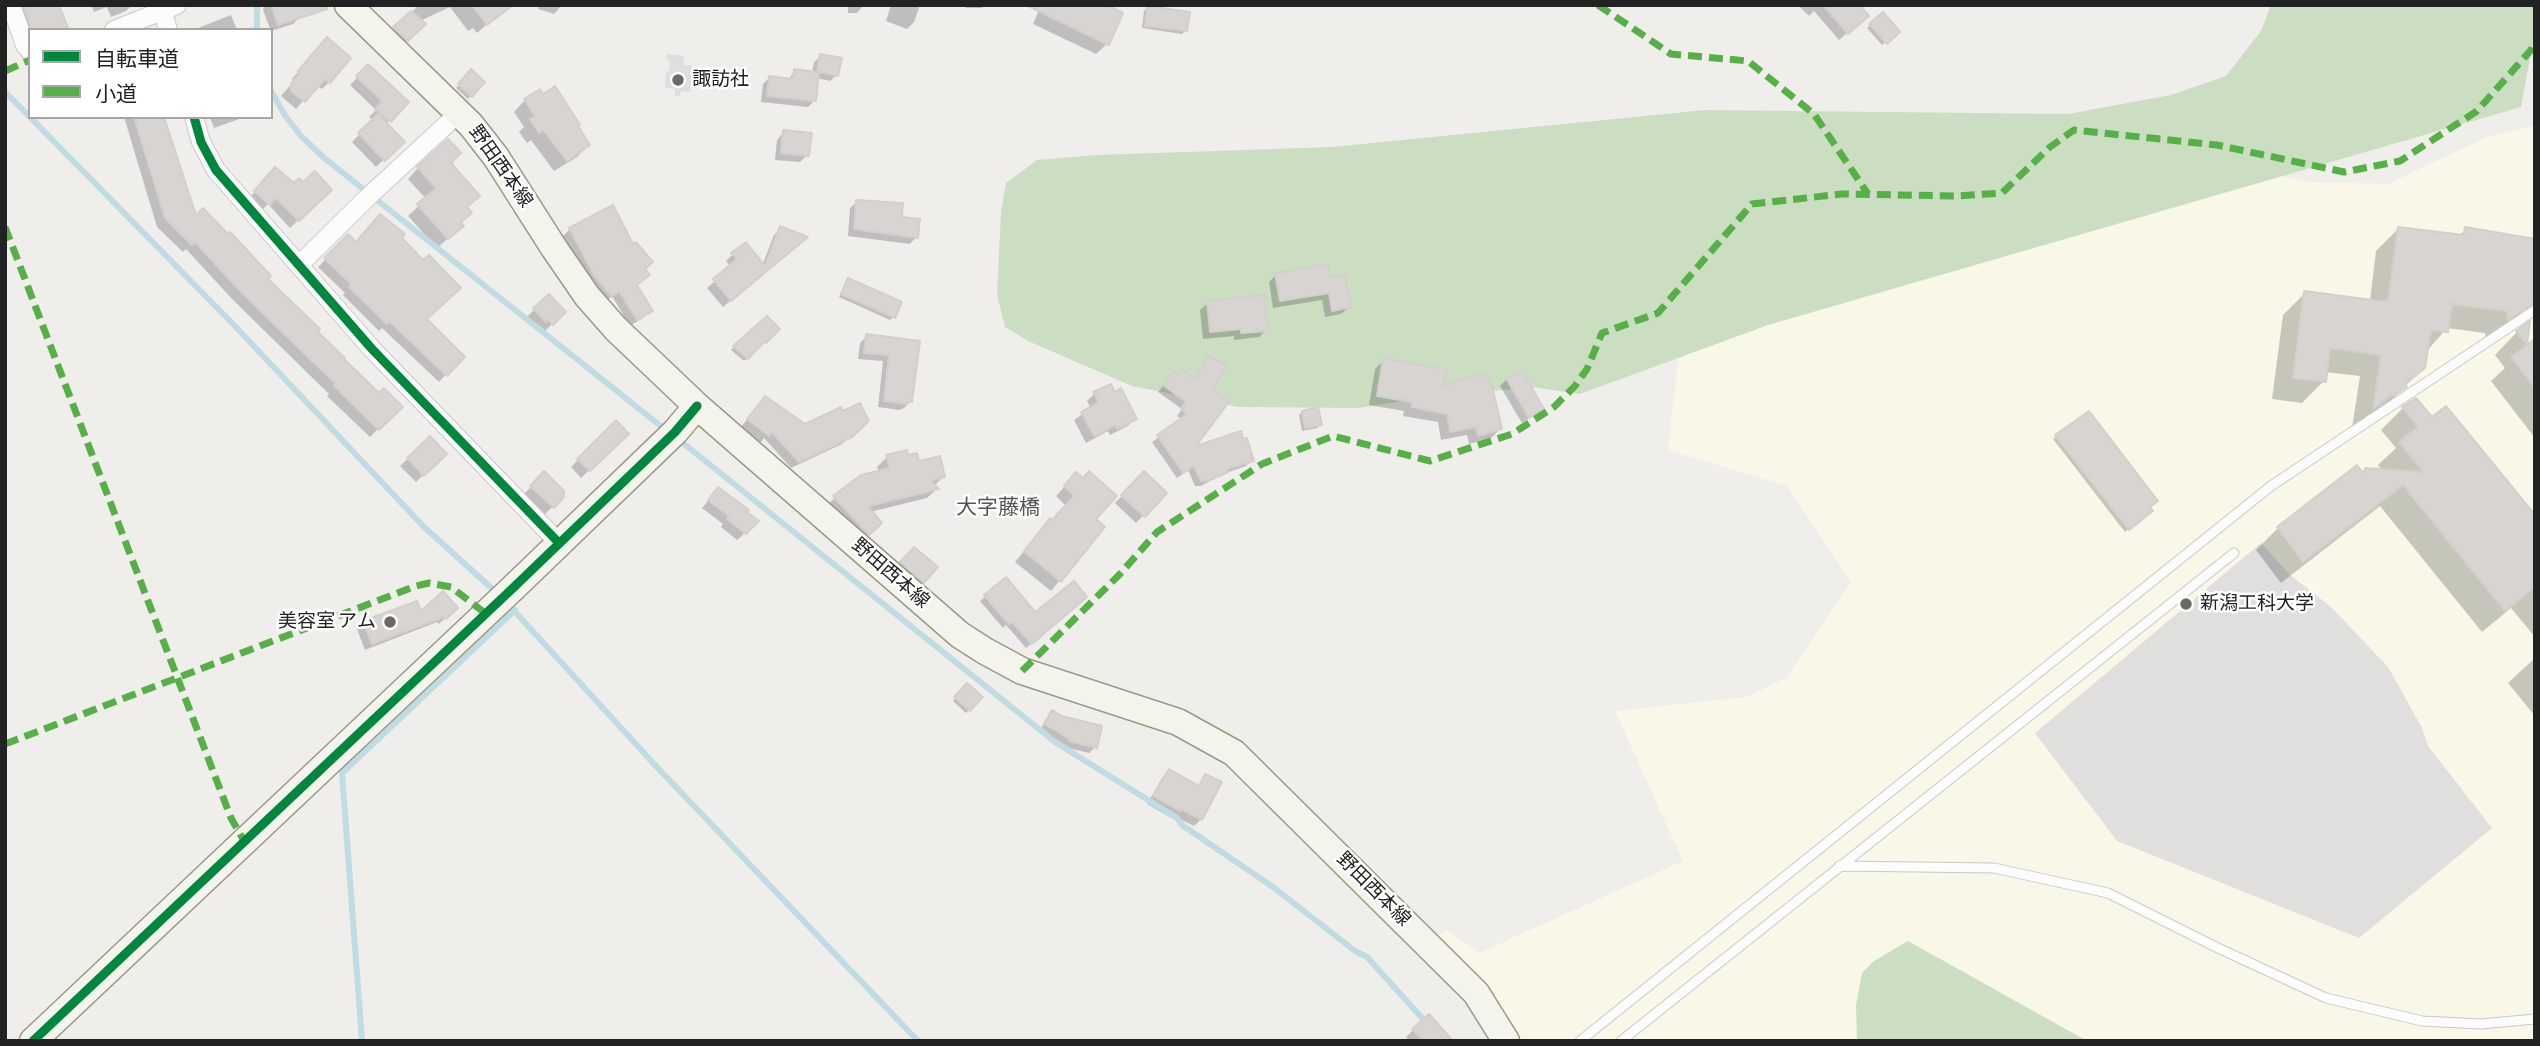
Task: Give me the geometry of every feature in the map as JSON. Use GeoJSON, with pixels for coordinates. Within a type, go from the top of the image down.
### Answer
{"type":"FeatureCollection","features":[{"type":"Feature","properties":{"kind":"main road","name":"野田西本線"},"geometry":{"type":"LineString","coordinates":[[348,5],[460,112],[491,149],[587,296],[616,329],[697,406],[960,635],[1022,671],[1178,722],[1234,753],[1476,993],[1507,1041]]}},
{"type":"Feature","properties":{"kind":"main road"},"geometry":{"type":"LineString","coordinates":[[33,1041],[673,435],[697,406]]}},
{"type":"Feature","properties":{"kind":"street"},"geometry":{"type":"LineString","coordinates":[[11,5],[28,49]]}},
{"type":"Feature","properties":{"kind":"street"},"geometry":{"type":"LineString","coordinates":[[119,28],[167,7],[168,28]]}},
{"type":"Feature","properties":{"kind":"street"},"geometry":{"type":"LineString","coordinates":[[300,264],[460,112]]}},
{"type":"Feature","properties":{"kind":"street"},"geometry":{"type":"LineString","coordinates":[[195,119],[201,142],[216,170],[372,349],[559,543]]}},
{"type":"Feature","properties":{"kind":"lane"},"geometry":{"type":"LineString","coordinates":[[1580,1041],[2272,486],[2535,310]]}},
{"type":"Feature","properties":{"kind":"lane"},"geometry":{"type":"LineString","coordinates":[[1621,1041],[2234,553]]}},
{"type":"Feature","properties":{"kind":"lane"},"geometry":{"type":"LineString","coordinates":[[1839,866],[1994,868],[2109,893],[2326,998],[2422,1021],[2481,1024],[2535,1019]]}},
{"type":"Feature","properties":{"kind":"shaded area","name":"諏訪社"},"geometry":{"type":"Polygon","coordinates":[[[667,54],[684,56],[683,65],[692,66],[690,92],[681,91],[680,96],[675,96],[675,89],[665,88],[670,61],[667,60],[667,54]]]}},
{"type":"Feature","properties":{"kind":"shaded area","name":"新潟工科大学"},"geometry":{"type":"Polygon","coordinates":[[[2535,125],[2535,1041],[1518,1041],[1432,940],[1446,929],[1479,953],[1683,861],[1615,711],[1747,697],[1787,677],[1851,582],[1787,486],[1668,450],[1704,131],[2194,156],[2306,182],[2388,184],[2485,138],[2535,125]]]}},
{"type":"Feature","properties":{"kind":"shaded area"},"geometry":{"type":"Polygon","coordinates":[[[2261,543],[2290,575],[2331,607],[2388,667],[2422,728],[2428,746],[2492,828],[2359,938],[2117,841],[2035,733],[2261,543]]]}},
{"type":"Feature","properties":{"kind":"green space"},"geometry":{"type":"Polygon","coordinates":[[[2271,5],[2535,5],[2535,31],[2521,107],[1768,325],[1580,394],[1532,387],[1430,397],[1358,408],[1238,407],[1132,386],[1028,341],[1005,327],[997,295],[1001,212],[1006,183],[1037,160],[1097,155],[1332,147],[1705,110],[2068,114],[2171,95],[2226,76],[2261,31],[2271,5]]]}},
{"type":"Feature","properties":{"kind":"green space"},"geometry":{"type":"Polygon","coordinates":[[[1908,941],[2087,1041],[1857,1041],[1856,1005],[1862,973],[1874,961],[1908,941]]]}},
{"type":"Feature","properties":{"kind":"building"},"geometry":{"type":"Polygon","coordinates":[[[23,5],[59,5],[68,28],[31,28],[23,5]]]}},
{"type":"Feature","properties":{"kind":"building"},"geometry":{"type":"Polygon","coordinates":[[[271,5],[327,5],[327,9],[278,25],[271,5]]]}},
{"type":"Feature","properties":{"kind":"building"},"geometry":{"type":"Polygon","coordinates":[[[472,5],[513,5],[487,25],[472,5]]]}},
{"type":"Feature","properties":{"kind":"building"},"geometry":{"type":"Polygon","coordinates":[[[1026,5],[1107,5],[1123,13],[1109,45],[1026,5]]]}},
{"type":"Feature","properties":{"kind":"building"},"geometry":{"type":"Polygon","coordinates":[[[1823,5],[1860,5],[1869,16],[1848,34],[1823,5]]]}},
{"type":"Feature","properties":{"kind":"building"},"geometry":{"type":"Polygon","coordinates":[[[1147,6],[1190,12],[1187,31],[1145,26],[1147,6]]]}},
{"type":"Feature","properties":{"kind":"building"},"geometry":{"type":"Polygon","coordinates":[[[411,11],[426,24],[408,41],[393,27],[411,11]]]}},
{"type":"Feature","properties":{"kind":"building"},"geometry":{"type":"Polygon","coordinates":[[[1883,12],[1900,32],[1887,44],[1869,24],[1883,12]]]}},
{"type":"Feature","properties":{"kind":"building"},"geometry":{"type":"Polygon","coordinates":[[[327,37],[351,58],[330,83],[325,79],[305,102],[291,91],[291,84],[300,73],[298,71],[327,37]]]}},
{"type":"Feature","properties":{"kind":"building"},"geometry":{"type":"Polygon","coordinates":[[[820,54],[842,58],[838,76],[819,72],[816,101],[767,96],[769,76],[793,79],[794,69],[817,72],[820,54]]]}},
{"type":"Feature","properties":{"kind":"building"},"geometry":{"type":"Polygon","coordinates":[[[368,64],[409,102],[391,122],[375,109],[382,101],[356,76],[368,64]]]}},
{"type":"Feature","properties":{"kind":"building"},"geometry":{"type":"Polygon","coordinates":[[[471,69],[485,82],[472,97],[458,84],[471,69]]]}},
{"type":"Feature","properties":{"kind":"building"},"geometry":{"type":"Polygon","coordinates":[[[555,86],[590,145],[567,161],[543,130],[539,133],[530,119],[535,116],[524,99],[540,89],[543,94],[555,86]]]}},
{"type":"Feature","properties":{"kind":"building"},"geometry":{"type":"Polygon","coordinates":[[[378,114],[405,142],[385,161],[358,133],[378,114]]]}},
{"type":"Feature","properties":{"kind":"building"},"geometry":{"type":"Polygon","coordinates":[[[135,119],[165,119],[196,215],[203,208],[228,234],[230,232],[271,276],[268,279],[320,329],[318,332],[344,359],[379,393],[384,388],[403,407],[379,430],[195,242],[192,245],[165,218],[135,119]]]}},
{"type":"Feature","properties":{"kind":"building"},"geometry":{"type":"Polygon","coordinates":[[[783,130],[812,133],[809,156],[781,153],[783,130]]]}},
{"type":"Feature","properties":{"kind":"building"},"geometry":{"type":"Polygon","coordinates":[[[448,139],[461,153],[451,163],[480,196],[467,207],[472,213],[461,222],[464,226],[448,239],[417,204],[436,188],[417,167],[448,139]]]}},
{"type":"Feature","properties":{"kind":"building"},"geometry":{"type":"Polygon","coordinates":[[[275,167],[294,183],[299,178],[303,182],[315,171],[332,190],[299,221],[276,198],[270,205],[254,191],[275,167]]]}},
{"type":"Feature","properties":{"kind":"building"},"geometry":{"type":"Polygon","coordinates":[[[856,200],[903,203],[902,217],[920,219],[918,238],[854,229],[856,200]]]}},
{"type":"Feature","properties":{"kind":"building"},"geometry":{"type":"Polygon","coordinates":[[[613,205],[633,244],[636,242],[653,262],[645,269],[650,275],[637,285],[653,311],[637,320],[619,291],[612,297],[594,275],[569,228],[613,205]]]}},
{"type":"Feature","properties":{"kind":"building"},"geometry":{"type":"Polygon","coordinates":[[[380,214],[405,234],[402,238],[423,260],[429,255],[461,288],[427,319],[465,357],[447,376],[390,322],[387,324],[324,258],[348,234],[356,242],[380,214]]]}},
{"type":"Feature","properties":{"kind":"building"},"geometry":{"type":"Polygon","coordinates":[[[780,226],[808,237],[731,301],[713,279],[737,259],[731,253],[746,242],[765,266],[780,226]]]}},
{"type":"Feature","properties":{"kind":"building"},"geometry":{"type":"Polygon","coordinates":[[[2398,227],[2464,235],[2465,227],[2535,239],[2533,304],[2508,320],[2507,311],[2452,304],[2448,332],[2431,330],[2425,368],[2405,384],[2407,387],[2393,396],[2392,394],[2373,409],[2381,355],[2330,348],[2326,382],[2293,378],[2304,291],[2388,302],[2398,227]]]}},
{"type":"Feature","properties":{"kind":"building"},"geometry":{"type":"Polygon","coordinates":[[[1328,264],[1330,277],[1345,275],[1351,307],[1332,311],[1329,293],[1280,301],[1275,273],[1328,264]]]}},
{"type":"Feature","properties":{"kind":"building"},"geometry":{"type":"Polygon","coordinates":[[[848,278],[902,302],[895,318],[841,294],[848,278]]]}},
{"type":"Feature","properties":{"kind":"building"},"geometry":{"type":"Polygon","coordinates":[[[549,294],[566,312],[553,325],[548,320],[546,322],[533,308],[549,294]]]}},
{"type":"Feature","properties":{"kind":"building"},"geometry":{"type":"Polygon","coordinates":[[[1264,295],[1268,331],[1241,333],[1241,329],[1210,332],[1207,301],[1264,295]]]}},
{"type":"Feature","properties":{"kind":"building"},"geometry":{"type":"Polygon","coordinates":[[[767,316],[780,329],[748,359],[733,346],[767,316]]]}},
{"type":"Feature","properties":{"kind":"building"},"geometry":{"type":"Polygon","coordinates":[[[2530,321],[2527,345],[2516,331],[2530,321]]]}},
{"type":"Feature","properties":{"kind":"building"},"geometry":{"type":"Polygon","coordinates":[[[866,334],[920,341],[912,402],[908,404],[884,401],[889,355],[864,353],[866,334]]]}},
{"type":"Feature","properties":{"kind":"building"},"geometry":{"type":"Polygon","coordinates":[[[2535,339],[2535,388],[2511,357],[2535,339]]]}},
{"type":"Feature","properties":{"kind":"building"},"geometry":{"type":"Polygon","coordinates":[[[1208,356],[1226,365],[1213,390],[1229,402],[1196,446],[1241,431],[1243,439],[1247,438],[1254,461],[1227,469],[1228,472],[1208,481],[1201,481],[1194,466],[1183,473],[1157,435],[1187,414],[1181,409],[1186,402],[1163,385],[1174,371],[1179,375],[1182,370],[1195,379],[1208,356]]]}},
{"type":"Feature","properties":{"kind":"building"},"geometry":{"type":"Polygon","coordinates":[[[1383,358],[1447,370],[1444,386],[1477,375],[1490,377],[1502,429],[1478,436],[1476,427],[1450,432],[1447,414],[1412,407],[1412,402],[1377,396],[1383,358]]]}},
{"type":"Feature","properties":{"kind":"building"},"geometry":{"type":"Polygon","coordinates":[[[1523,372],[1544,409],[1529,418],[1506,378],[1523,372]]]}},
{"type":"Feature","properties":{"kind":"building"},"geometry":{"type":"Polygon","coordinates":[[[1111,384],[1115,392],[1121,388],[1137,419],[1117,429],[1115,425],[1094,436],[1081,412],[1099,402],[1093,392],[1111,384]]]}},
{"type":"Feature","properties":{"kind":"building"},"geometry":{"type":"Polygon","coordinates":[[[765,396],[805,424],[841,407],[843,411],[860,403],[869,421],[852,437],[799,462],[772,432],[769,436],[747,419],[765,396]]]}},
{"type":"Feature","properties":{"kind":"building"},"geometry":{"type":"Polygon","coordinates":[[[2416,398],[2432,417],[2446,406],[2535,515],[2535,587],[2505,611],[2403,485],[2303,562],[2277,527],[2357,465],[2364,474],[2365,468],[2424,472],[2399,442],[2418,427],[2402,407],[2416,398]]]}},
{"type":"Feature","properties":{"kind":"building"},"geometry":{"type":"Polygon","coordinates":[[[1318,407],[1322,425],[1305,428],[1302,411],[1318,407]]]}},
{"type":"Feature","properties":{"kind":"building"},"geometry":{"type":"Polygon","coordinates":[[[2089,411],[2158,501],[2150,507],[2153,511],[2129,530],[2055,435],[2089,411]]]}},
{"type":"Feature","properties":{"kind":"building"},"geometry":{"type":"Polygon","coordinates":[[[616,420],[629,434],[590,471],[577,459],[616,420]]]}},
{"type":"Feature","properties":{"kind":"building"},"geometry":{"type":"Polygon","coordinates":[[[430,436],[447,454],[424,476],[407,458],[430,436]]]}},
{"type":"Feature","properties":{"kind":"building"},"geometry":{"type":"Polygon","coordinates":[[[907,450],[908,455],[917,453],[919,461],[940,456],[945,477],[931,481],[939,489],[868,506],[882,523],[869,535],[833,496],[861,475],[890,468],[886,455],[907,450]]]}},
{"type":"Feature","properties":{"kind":"building"},"geometry":{"type":"Polygon","coordinates":[[[544,471],[564,491],[564,497],[554,508],[530,486],[544,471]]]}},
{"type":"Feature","properties":{"kind":"building"},"geometry":{"type":"Polygon","coordinates":[[[1089,471],[1117,496],[1096,519],[1105,527],[1061,582],[1024,551],[1050,518],[1052,520],[1074,496],[1064,486],[1076,472],[1083,478],[1089,471]]]}},
{"type":"Feature","properties":{"kind":"building"},"geometry":{"type":"Polygon","coordinates":[[[1144,471],[1167,493],[1145,517],[1121,495],[1144,471]]]}},
{"type":"Feature","properties":{"kind":"building"},"geometry":{"type":"Polygon","coordinates":[[[718,487],[759,521],[746,534],[708,500],[718,487]]]}},
{"type":"Feature","properties":{"kind":"building"},"geometry":{"type":"Polygon","coordinates":[[[914,547],[938,567],[924,583],[900,562],[914,547]]]}},
{"type":"Feature","properties":{"kind":"building"},"geometry":{"type":"Polygon","coordinates":[[[1006,577],[1035,612],[1074,581],[1087,597],[1032,644],[1012,622],[1009,624],[984,595],[1006,577]]]}},
{"type":"Feature","properties":{"kind":"building"},"geometry":{"type":"Polygon","coordinates":[[[443,591],[458,608],[446,619],[444,617],[372,644],[363,621],[417,601],[421,611],[443,591]]]}},
{"type":"Feature","properties":{"kind":"building"},"geometry":{"type":"Polygon","coordinates":[[[967,683],[983,697],[970,711],[954,697],[967,683]]]}},
{"type":"Feature","properties":{"kind":"building"},"geometry":{"type":"Polygon","coordinates":[[[1052,710],[1062,716],[1102,726],[1097,748],[1069,741],[1070,739],[1044,724],[1052,710]]]}},
{"type":"Feature","properties":{"kind":"building"},"geometry":{"type":"Polygon","coordinates":[[[1169,769],[1199,786],[1205,774],[1222,782],[1202,820],[1153,796],[1169,769]]]}},
{"type":"Feature","properties":{"kind":"building"},"geometry":{"type":"Polygon","coordinates":[[[1429,1014],[1453,1041],[1423,1041],[1412,1029],[1429,1014]]]}},
{"type":"Feature","properties":{"kind":"waterway"},"geometry":{"type":"LineString","coordinates":[[257,5],[257,28]]}},
{"type":"Feature","properties":{"kind":"waterway"},"geometry":{"type":"LineString","coordinates":[[5,92],[28,115]]}},
{"type":"Feature","properties":{"kind":"waterway"},"geometry":{"type":"LineString","coordinates":[[273,94],[301,136],[323,157],[667,431]]}},
{"type":"Feature","properties":{"kind":"waterway"},"geometry":{"type":"LineString","coordinates":[[32,119],[234,325],[424,527],[497,593]]}},
{"type":"Feature","properties":{"kind":"waterway"},"geometry":{"type":"LineString","coordinates":[[678,439],[1055,742],[1177,818],[1182,825],[1273,887],[1355,951],[1367,957],[1430,1024]]}},
{"type":"Feature","properties":{"kind":"waterway"},"geometry":{"type":"LineString","coordinates":[[507,603],[654,764],[918,1041]]}},
{"type":"Feature","properties":{"kind":"waterway"},"geometry":{"type":"LineString","coordinates":[[362,1041],[342,773],[515,610]]}},
{"type":"Feature","properties":{"kind":"marked path"},"geometry":{"type":"LineString","coordinates":[[1598,5],[1671,54],[1748,61],[1814,114],[1868,194]]}},
{"type":"Feature","properties":{"kind":"marked path"},"geometry":{"type":"LineString","coordinates":[[1022,671],[1120,574],[1157,532],[1262,464],[1333,436],[1430,461],[1512,434],[1554,407],[1575,386],[1587,369],[1602,333],[1658,313],[1752,204],[1842,194],[1956,196],[2002,193],[2050,147],[2074,130],[2217,145],[2344,172],[2400,161],[2477,111],[2531,50],[2535,41]]}},
{"type":"Feature","properties":{"kind":"marked path"},"geometry":{"type":"LineString","coordinates":[[5,71],[28,61]]}},
{"type":"Feature","properties":{"kind":"marked path"},"geometry":{"type":"LineString","coordinates":[[5,227],[231,818],[244,841]]}},
{"type":"Feature","properties":{"kind":"marked path"},"geometry":{"type":"LineString","coordinates":[[5,744],[416,586],[429,583],[451,587],[485,613]]}},
{"type":"Feature","properties":{"kind":"cycle path"},"geometry":{"type":"LineString","coordinates":[[195,119],[201,142],[216,170],[372,349],[559,543]]}},
{"type":"Feature","properties":{"kind":"cycle path"},"geometry":{"type":"LineString","coordinates":[[33,1041],[513,588],[675,432],[697,406]]}},
{"type":"Feature","properties":{"kind":"place","name":"諏訪社"},"geometry":{"type":"Point","coordinates":[678,80]}},
{"type":"Feature","properties":{"kind":"place","name":"新潟工科大学"},"geometry":{"type":"Point","coordinates":[2186,604]}},
{"type":"Feature","properties":{"kind":"place","name":"美容室 アム"},"geometry":{"type":"Point","coordinates":[390,622]}},
{"type":"Feature","properties":{"kind":"district","name":"大字藤橋"},"geometry":{"type":"Point","coordinates":[998,509]}}]}
